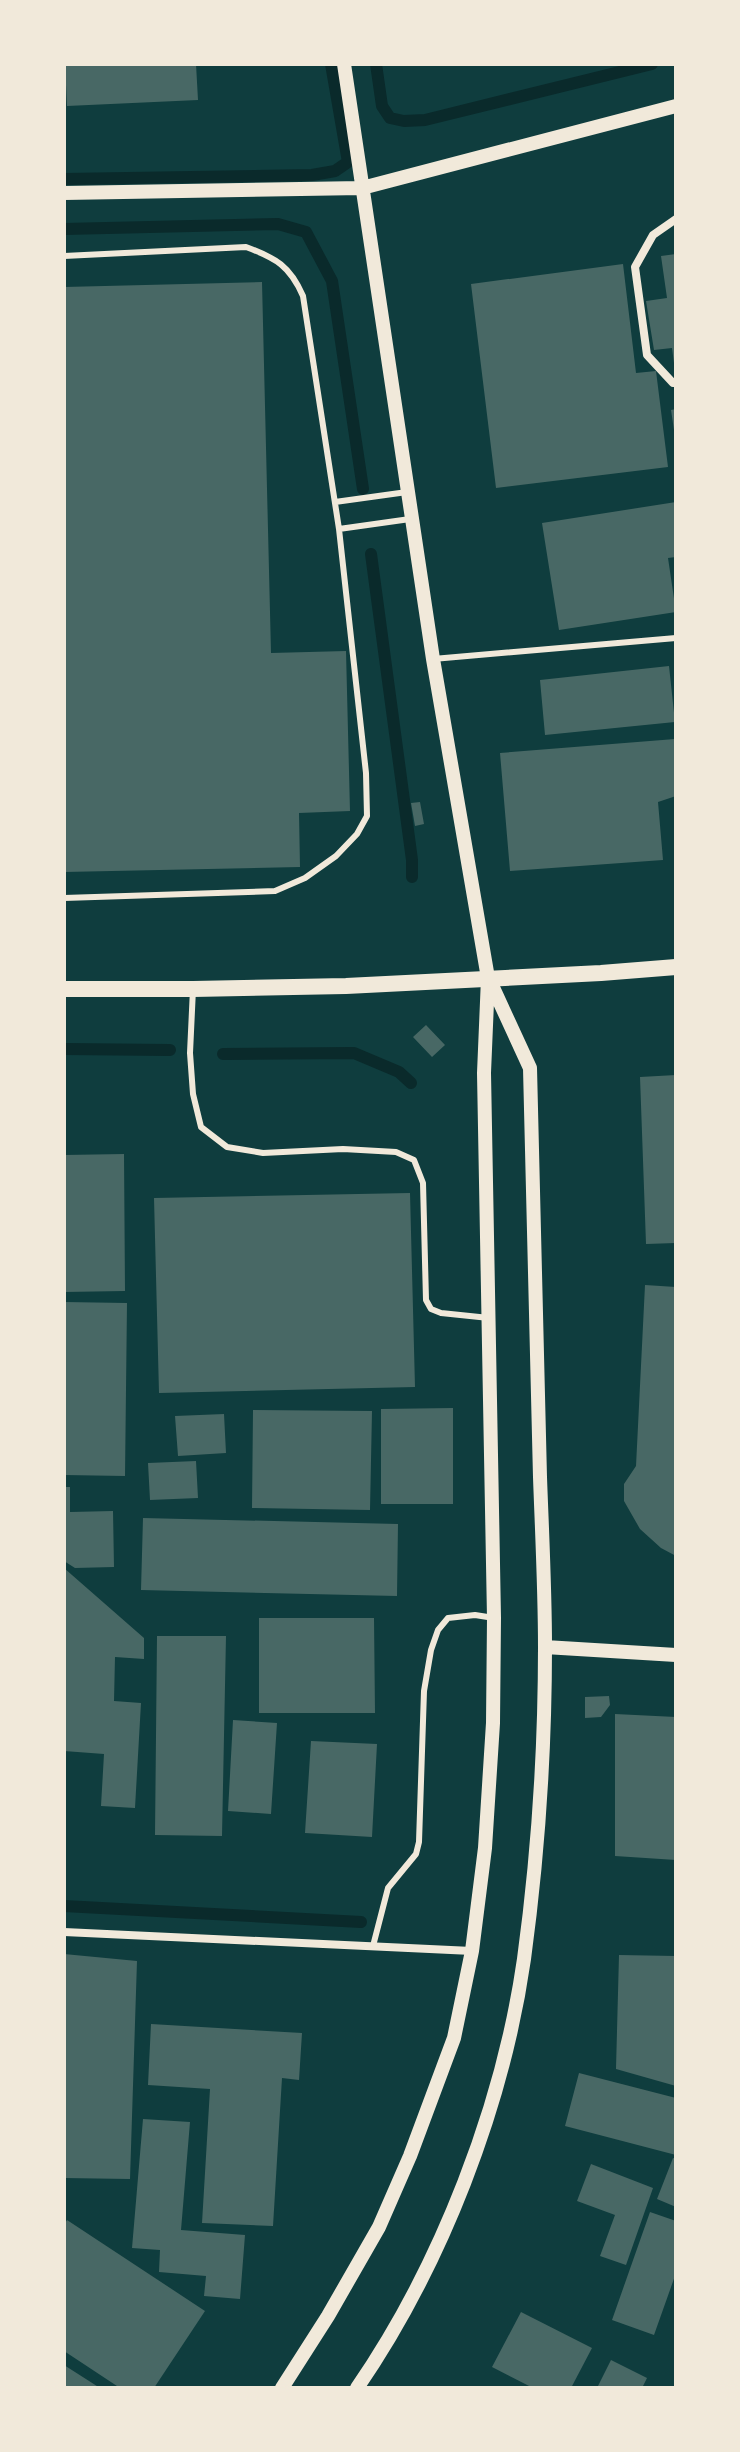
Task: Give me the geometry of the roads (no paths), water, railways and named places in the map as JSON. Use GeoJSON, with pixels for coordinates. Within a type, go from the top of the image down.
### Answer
{"type":"FeatureCollection","features":[{"type":"Feature","properties":{"kind":"main road"},"geometry":{"type":"LineString","coordinates":[[64,989],[346,986],[676,967]]}},
{"type":"Feature","properties":{"kind":"street"},"geometry":{"type":"LineString","coordinates":[[282,2388],[379,2227],[410,2156],[454,2038],[472,1951],[485,1848],[493,1723],[494,1618],[484,1073],[488,978],[433,659],[344,64]]}},
{"type":"Feature","properties":{"kind":"street"},"geometry":{"type":"LineString","coordinates":[[64,193],[362,188],[676,106]]}},
{"type":"Feature","properties":{"kind":"street"},"geometry":{"type":"LineString","coordinates":[[676,219],[653,235],[635,267],[647,355],[676,383]]}},
{"type":"Feature","properties":{"kind":"street"},"geometry":{"type":"LineString","coordinates":[[357,2388],[413,2295],[454,2210],[482,2133],[504,2053],[523,1963],[536,1857],[545,1647],[530,1068],[488,978]]}},
{"type":"Feature","properties":{"kind":"street"},"geometry":{"type":"LineString","coordinates":[[545,1647],[676,1655]]}},
{"type":"Feature","properties":{"kind":"street"},"geometry":{"type":"LineString","coordinates":[[64,1932],[472,1951]]}},
{"type":"Feature","properties":{"kind":"lane"},"geometry":{"type":"LineString","coordinates":[[64,256],[246,247],[272,257],[296,280],[303,296],[339,529],[366,773],[367,816],[357,834],[336,856],[305,878],[275,891],[64,898]]}},
{"type":"Feature","properties":{"kind":"lane"},"geometry":{"type":"LineString","coordinates":[[335,502],[408,492]]}},
{"type":"Feature","properties":{"kind":"lane"},"geometry":{"type":"LineString","coordinates":[[339,529],[412,519]]}},
{"type":"Feature","properties":{"kind":"lane"},"geometry":{"type":"LineString","coordinates":[[433,659],[676,638]]}},
{"type":"Feature","properties":{"kind":"lane"},"geometry":{"type":"LineString","coordinates":[[193,989],[190,1053],[193,1094],[201,1127],[227,1147],[263,1153],[343,1149],[396,1152],[414,1160],[423,1183],[426,1300],[431,1309],[441,1313],[489,1318]]}},
{"type":"Feature","properties":{"kind":"lane"},"geometry":{"type":"LineString","coordinates":[[373,1946],[388,1888],[416,1854],[419,1842],[424,1691],[438,1630],[448,1618],[475,1615],[494,1618]]}},
{"type":"Feature","properties":{"kind":"waterway"},"geometry":{"type":"LineString","coordinates":[[64,179],[312,175],[335,171],[348,162],[331,64]]}},
{"type":"Feature","properties":{"kind":"waterway"},"geometry":{"type":"LineString","coordinates":[[376,64],[382,106],[390,118],[404,121],[425,120],[652,64]]}},
{"type":"Feature","properties":{"kind":"waterway"},"geometry":{"type":"LineString","coordinates":[[64,229],[278,224],[306,232],[332,281],[363,489]]}},
{"type":"Feature","properties":{"kind":"waterway"},"geometry":{"type":"LineString","coordinates":[[371,554],[412,877]]}},
{"type":"Feature","properties":{"kind":"waterway"},"geometry":{"type":"LineString","coordinates":[[64,1049],[170,1050]]}},
{"type":"Feature","properties":{"kind":"waterway"},"geometry":{"type":"LineString","coordinates":[[223,1054],[354,1053],[399,1072],[411,1083]]}},
{"type":"Feature","properties":{"kind":"waterway"},"geometry":{"type":"LineString","coordinates":[[64,1906],[361,1922]]}}]}
